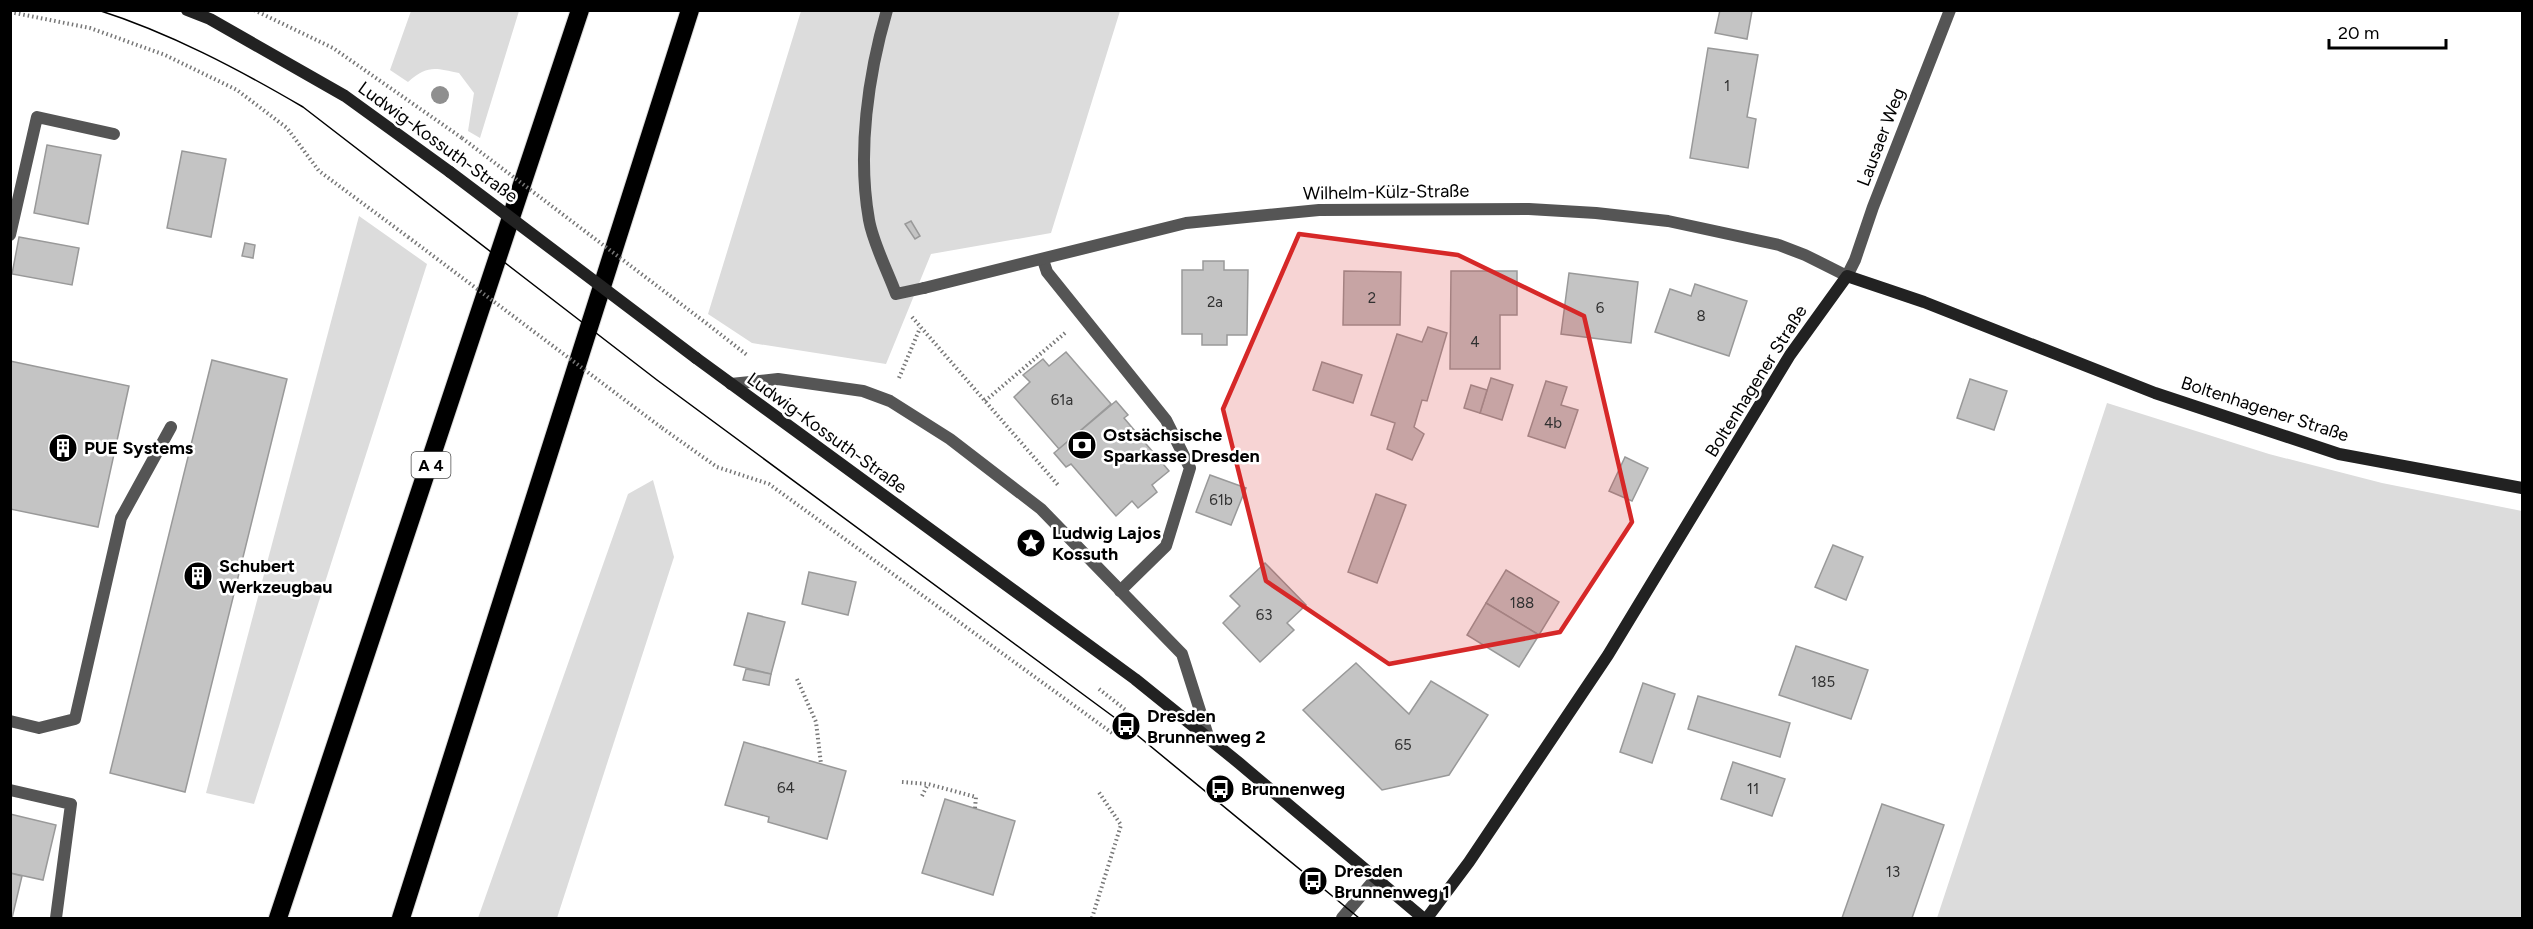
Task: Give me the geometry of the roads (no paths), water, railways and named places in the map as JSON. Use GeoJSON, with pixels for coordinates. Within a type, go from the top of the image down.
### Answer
{"type":"FeatureCollection","features":[{"type":"Feature","properties":{"kind":"highway","name":"A 4"},"geometry":{"type":"LineString","coordinates":[[278,918],[580,10]]}},
{"type":"Feature","properties":{"kind":"highway"},"geometry":{"type":"LineString","coordinates":[[401,918],[690,10]]}},
{"type":"Feature","properties":{"kind":"street","name":"Ludwig-Kossuth-Straße"},"geometry":{"type":"LineString","coordinates":[[187,10],[210,19],[345,96],[450,172],[730,384],[1127,673],[1425,918]]}},
{"type":"Feature","properties":{"kind":"street","name":"Wilhelm-Külz-Straße"},"geometry":{"type":"LineString","coordinates":[[887,10],[876,48],[864,144],[869,222],[896,294],[1197,222],[1319,210],[1529,209],[1668,221],[1779,245],[1847,276]]}},
{"type":"Feature","properties":{"kind":"street","name":"Lausaer Weg"},"geometry":{"type":"LineString","coordinates":[[1847,276],[1950,10]]}},
{"type":"Feature","properties":{"kind":"street"},"geometry":{"type":"LineString","coordinates":[[10,235],[36,117],[114,134]]}},
{"type":"Feature","properties":{"kind":"street"},"geometry":{"type":"LineString","coordinates":[[1043,260],[1047,272],[1166,420],[1190,468],[1166,546],[1120,591]]}},
{"type":"Feature","properties":{"kind":"street","name":"Boltenhagener Straße"},"geometry":{"type":"LineString","coordinates":[[1425,918],[1469,862],[1608,655],[1790,355],[1847,276],[1924,302],[2155,393],[2339,454],[2523,488]]}},
{"type":"Feature","properties":{"kind":"street"},"geometry":{"type":"LineString","coordinates":[[730,384],[778,379],[863,391],[890,401],[950,439],[1041,509],[1182,654],[1209,739]]}},
{"type":"Feature","properties":{"kind":"street"},"geometry":{"type":"LineString","coordinates":[[10,721],[39,728],[75,719],[121,518],[171,427]]}},
{"type":"Feature","properties":{"kind":"street"},"geometry":{"type":"LineString","coordinates":[[10,790],[71,804],[56,918]]}},
{"type":"Feature","properties":{"kind":"street"},"geometry":{"type":"LineString","coordinates":[[1342,918],[1376,879]]}},
{"type":"Feature","properties":{"kind":"tram line"},"geometry":{"type":"LineString","coordinates":[[98,10],[125,19],[203,53],[303,107],[657,380],[1126,726],[1359,918]]}},
{"type":"Feature","properties":{"kind":"place","name":"Ostsächsische Sparkasse Dresden"},"geometry":{"type":"Point","coordinates":[1082,445]}},
{"type":"Feature","properties":{"kind":"place","name":"PUE Systems"},"geometry":{"type":"Point","coordinates":[63,448]}},
{"type":"Feature","properties":{"kind":"place","name":"Ludwig Lajos Kossuth"},"geometry":{"type":"Point","coordinates":[1031,543]}},
{"type":"Feature","properties":{"kind":"place","name":"Schubert Werkzeugbau"},"geometry":{"type":"Point","coordinates":[198,576]}},
{"type":"Feature","properties":{"kind":"place","name":"Dresden Brunnenweg 2"},"geometry":{"type":"Point","coordinates":[1126,726]}},
{"type":"Feature","properties":{"kind":"place","name":"Brunnenweg"},"geometry":{"type":"Point","coordinates":[1220,789]}},
{"type":"Feature","properties":{"kind":"place","name":"Dresden Brunnenweg 1"},"geometry":{"type":"Point","coordinates":[1313,881]}}]}
